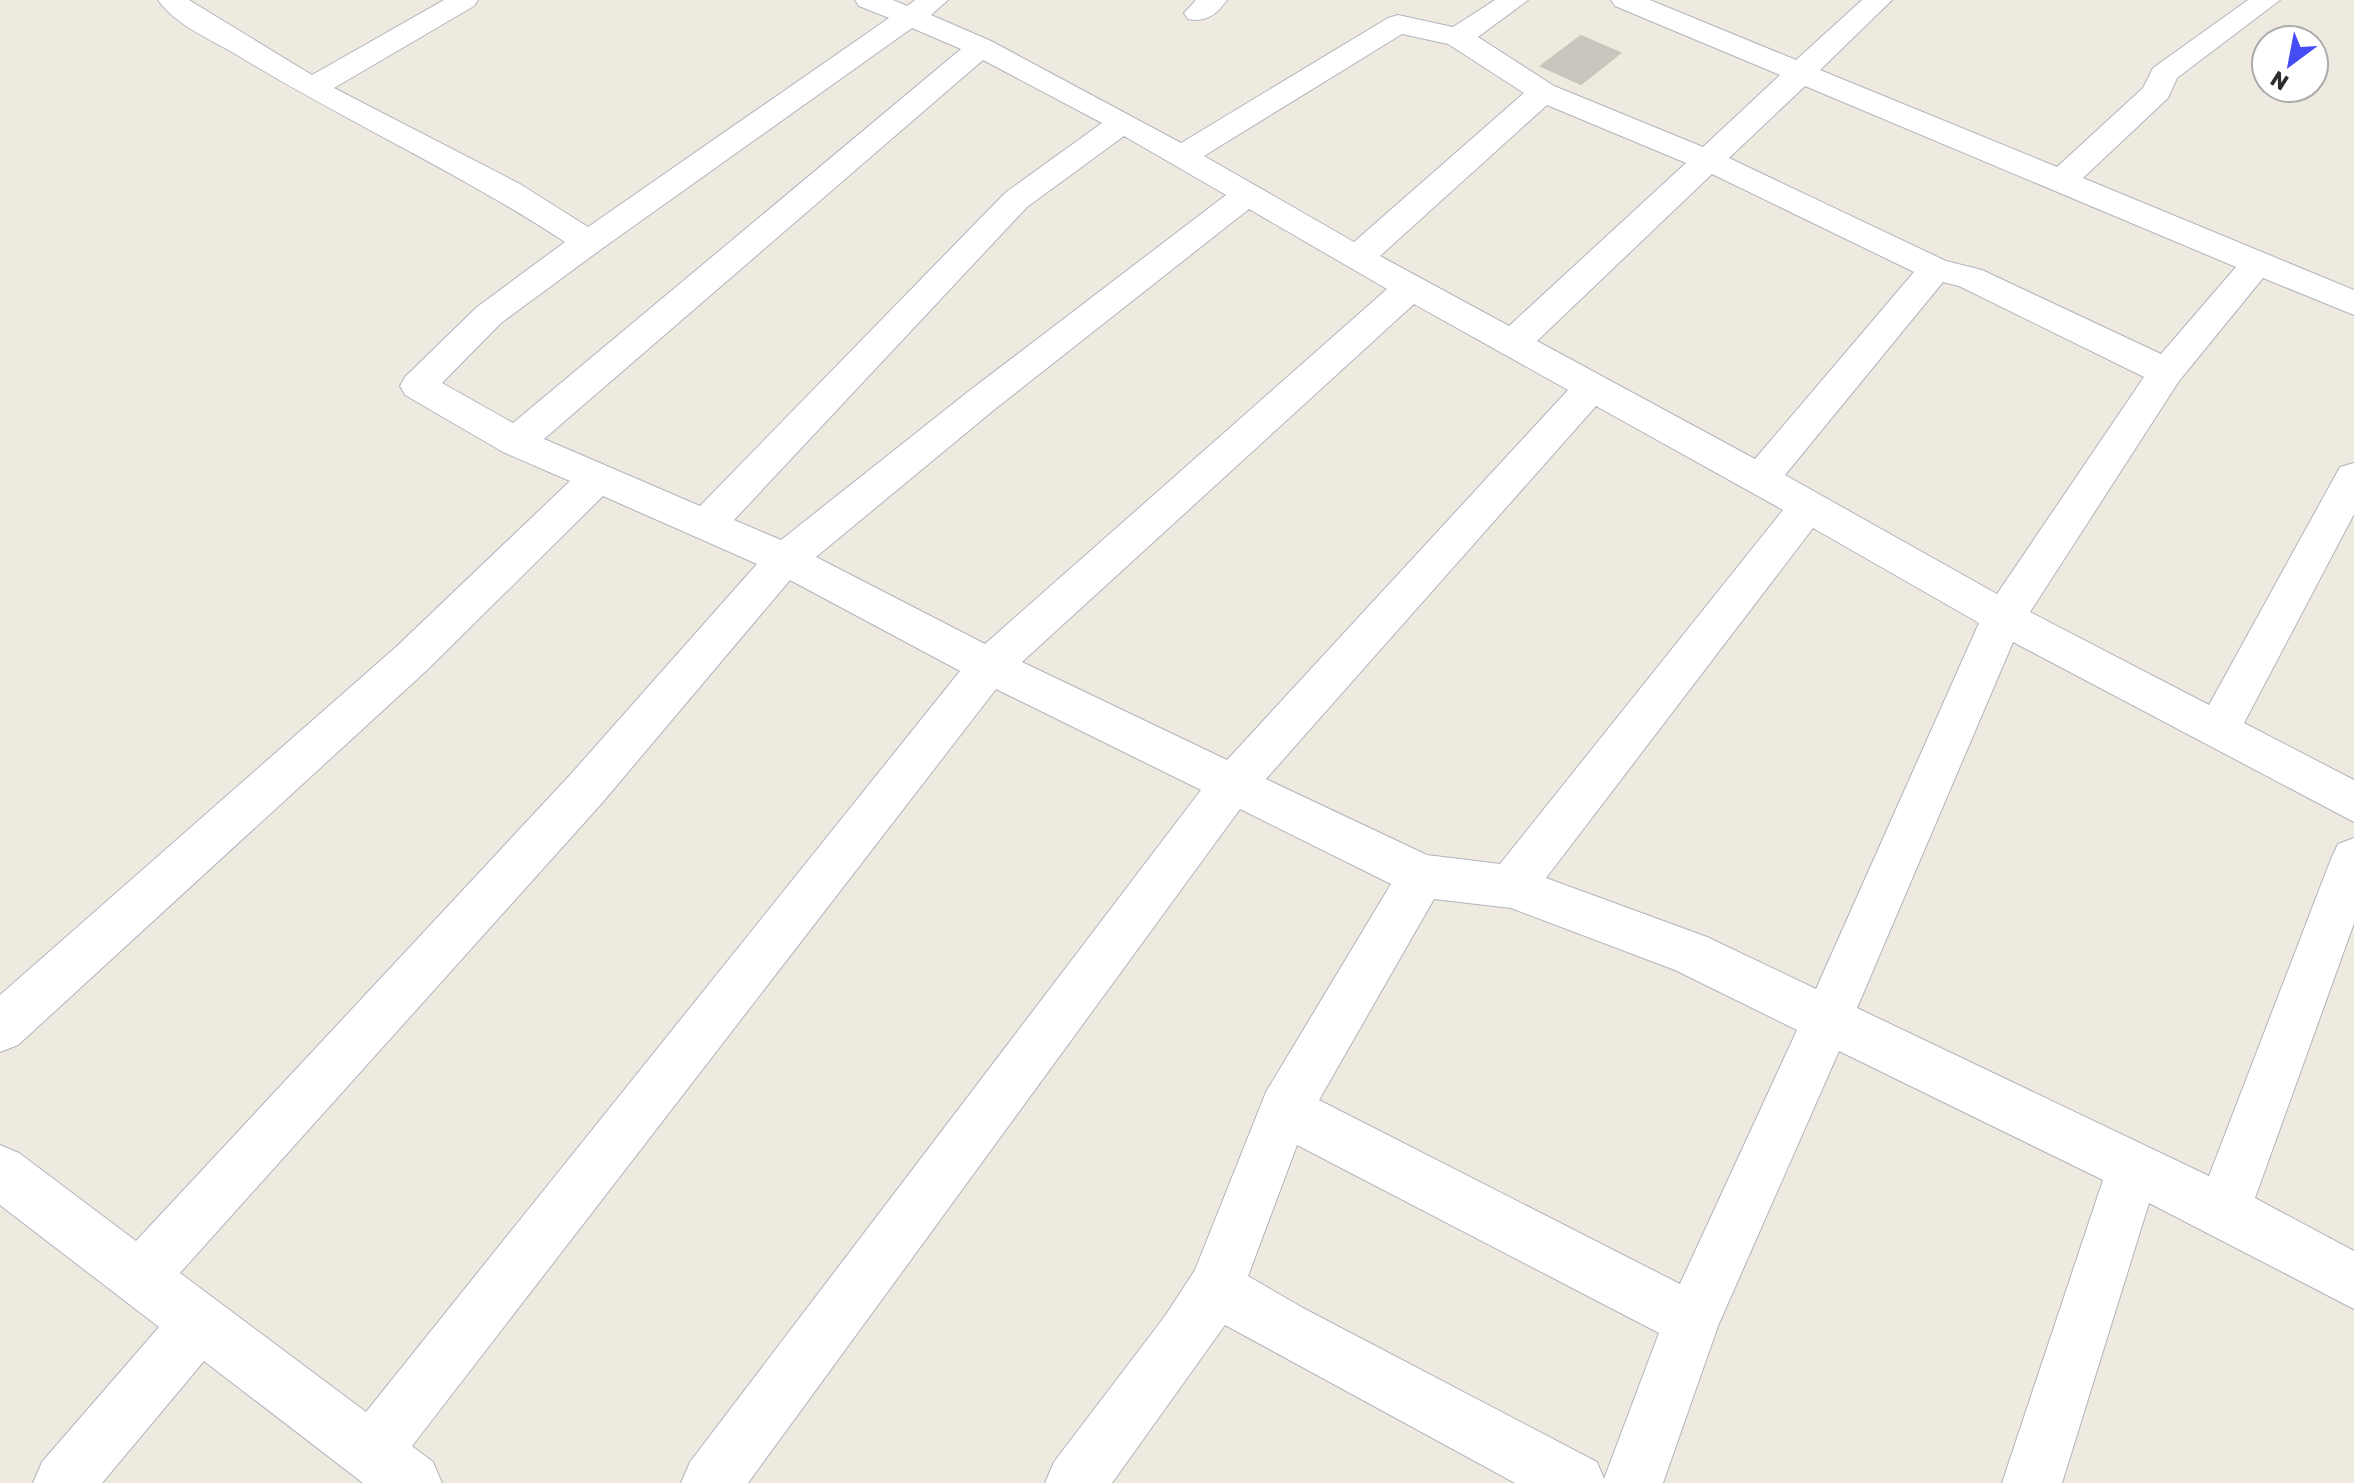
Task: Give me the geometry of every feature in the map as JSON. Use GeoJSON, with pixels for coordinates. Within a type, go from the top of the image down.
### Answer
{"type":"FeatureCollection","features":[{"type":"Feature","properties":{"kind":"street"},"geometry":{"type":"LineString","coordinates":[[172,0],[186,12],[312,88],[479,174],[588,242]]}},
{"type":"Feature","properties":{"kind":"street"},"geometry":{"type":"LineString","coordinates":[[312,88],[464,0]]}},
{"type":"Feature","properties":{"kind":"street"},"geometry":{"type":"LineString","coordinates":[[869,0],[921,8],[981,47],[1123,122],[1410,288],[1760,479],[2003,617],[2354,802]]}},
{"type":"Feature","properties":{"kind":"street"},"geometry":{"type":"LineString","coordinates":[[1458,37],[1514,0]]}},
{"type":"Feature","properties":{"kind":"street"},"geometry":{"type":"LineString","coordinates":[[1625,0],[1673,8],[1801,73],[2354,303]]}},
{"type":"Feature","properties":{"kind":"street"},"geometry":{"type":"LineString","coordinates":[[1512,344],[1878,0]]}},
{"type":"Feature","properties":{"kind":"street"},"geometry":{"type":"LineString","coordinates":[[2062,180],[2157,92],[2164,74],[2266,0]]}},
{"type":"Feature","properties":{"kind":"street"},"geometry":{"type":"LineString","coordinates":[[921,8],[489,315],[418,386],[516,442],[785,559],[989,666],[1422,876],[1511,887],[1690,953],[2223,1211],[2354,1281]]}},
{"type":"Feature","properties":{"kind":"street"},"geometry":{"type":"LineString","coordinates":[[1180,157],[1398,24],[1458,37],[1543,92],[1707,161],[1935,269],[1970,278],[2166,372]]}},
{"type":"Feature","properties":{"kind":"street"},"geometry":{"type":"LineString","coordinates":[[516,442],[981,47]]}},
{"type":"Feature","properties":{"kind":"street"},"geometry":{"type":"LineString","coordinates":[[1357,258],[1543,92]]}},
{"type":"Feature","properties":{"kind":"street"},"geometry":{"type":"LineString","coordinates":[[705,526],[1016,200],[1123,122]]}},
{"type":"Feature","properties":{"kind":"street"},"geometry":{"type":"LineString","coordinates":[[140,1277],[586,789],[785,559],[982,400],[1247,195]]}},
{"type":"Feature","properties":{"kind":"street"},"geometry":{"type":"LineString","coordinates":[[1633,1483],[1692,1320],[2003,617],[2166,372],[2258,262]]}},
{"type":"Feature","properties":{"kind":"street"},"geometry":{"type":"LineString","coordinates":[[1760,479],[1935,269]]}},
{"type":"Feature","properties":{"kind":"street"},"geometry":{"type":"LineString","coordinates":[[0,1172],[391,1467],[989,666],[1410,288]]}},
{"type":"Feature","properties":{"kind":"street"},"geometry":{"type":"LineString","coordinates":[[711,1483],[1191,836],[1234,783],[1592,387]]}},
{"type":"Feature","properties":{"kind":"street"},"geometry":{"type":"LineString","coordinates":[[2218,730],[2354,477]]}},
{"type":"Feature","properties":{"kind":"street"},"geometry":{"type":"LineString","coordinates":[[0,1028],[411,659],[596,479]]}},
{"type":"Feature","properties":{"kind":"street"},"geometry":{"type":"LineString","coordinates":[[1511,887],[1808,506]]}},
{"type":"Feature","properties":{"kind":"street"},"geometry":{"type":"LineString","coordinates":[[2223,1211],[2354,859]]}},
{"type":"Feature","properties":{"kind":"street"},"geometry":{"type":"LineString","coordinates":[[1075,1483],[1185,1336],[1216,1288],[1284,1110],[1422,876]]}},
{"type":"Feature","properties":{"kind":"street"},"geometry":{"type":"LineString","coordinates":[[1284,1110],[1692,1320]]}},
{"type":"Feature","properties":{"kind":"street"},"geometry":{"type":"LineString","coordinates":[[2032,1483],[2133,1169]]}},
{"type":"Feature","properties":{"kind":"street"},"geometry":{"type":"LineString","coordinates":[[1216,1288],[1283,1328],[1576,1483]]}},
{"type":"Feature","properties":{"kind":"street"},"geometry":{"type":"LineString","coordinates":[[63,1483],[198,1324]]}},
{"type":"Feature","properties":{"kind":"building"},"geometry":{"type":"Polygon","coordinates":[[[1581,36],[1620,53],[1581,84],[1541,66],[1581,36]]]}}]}
